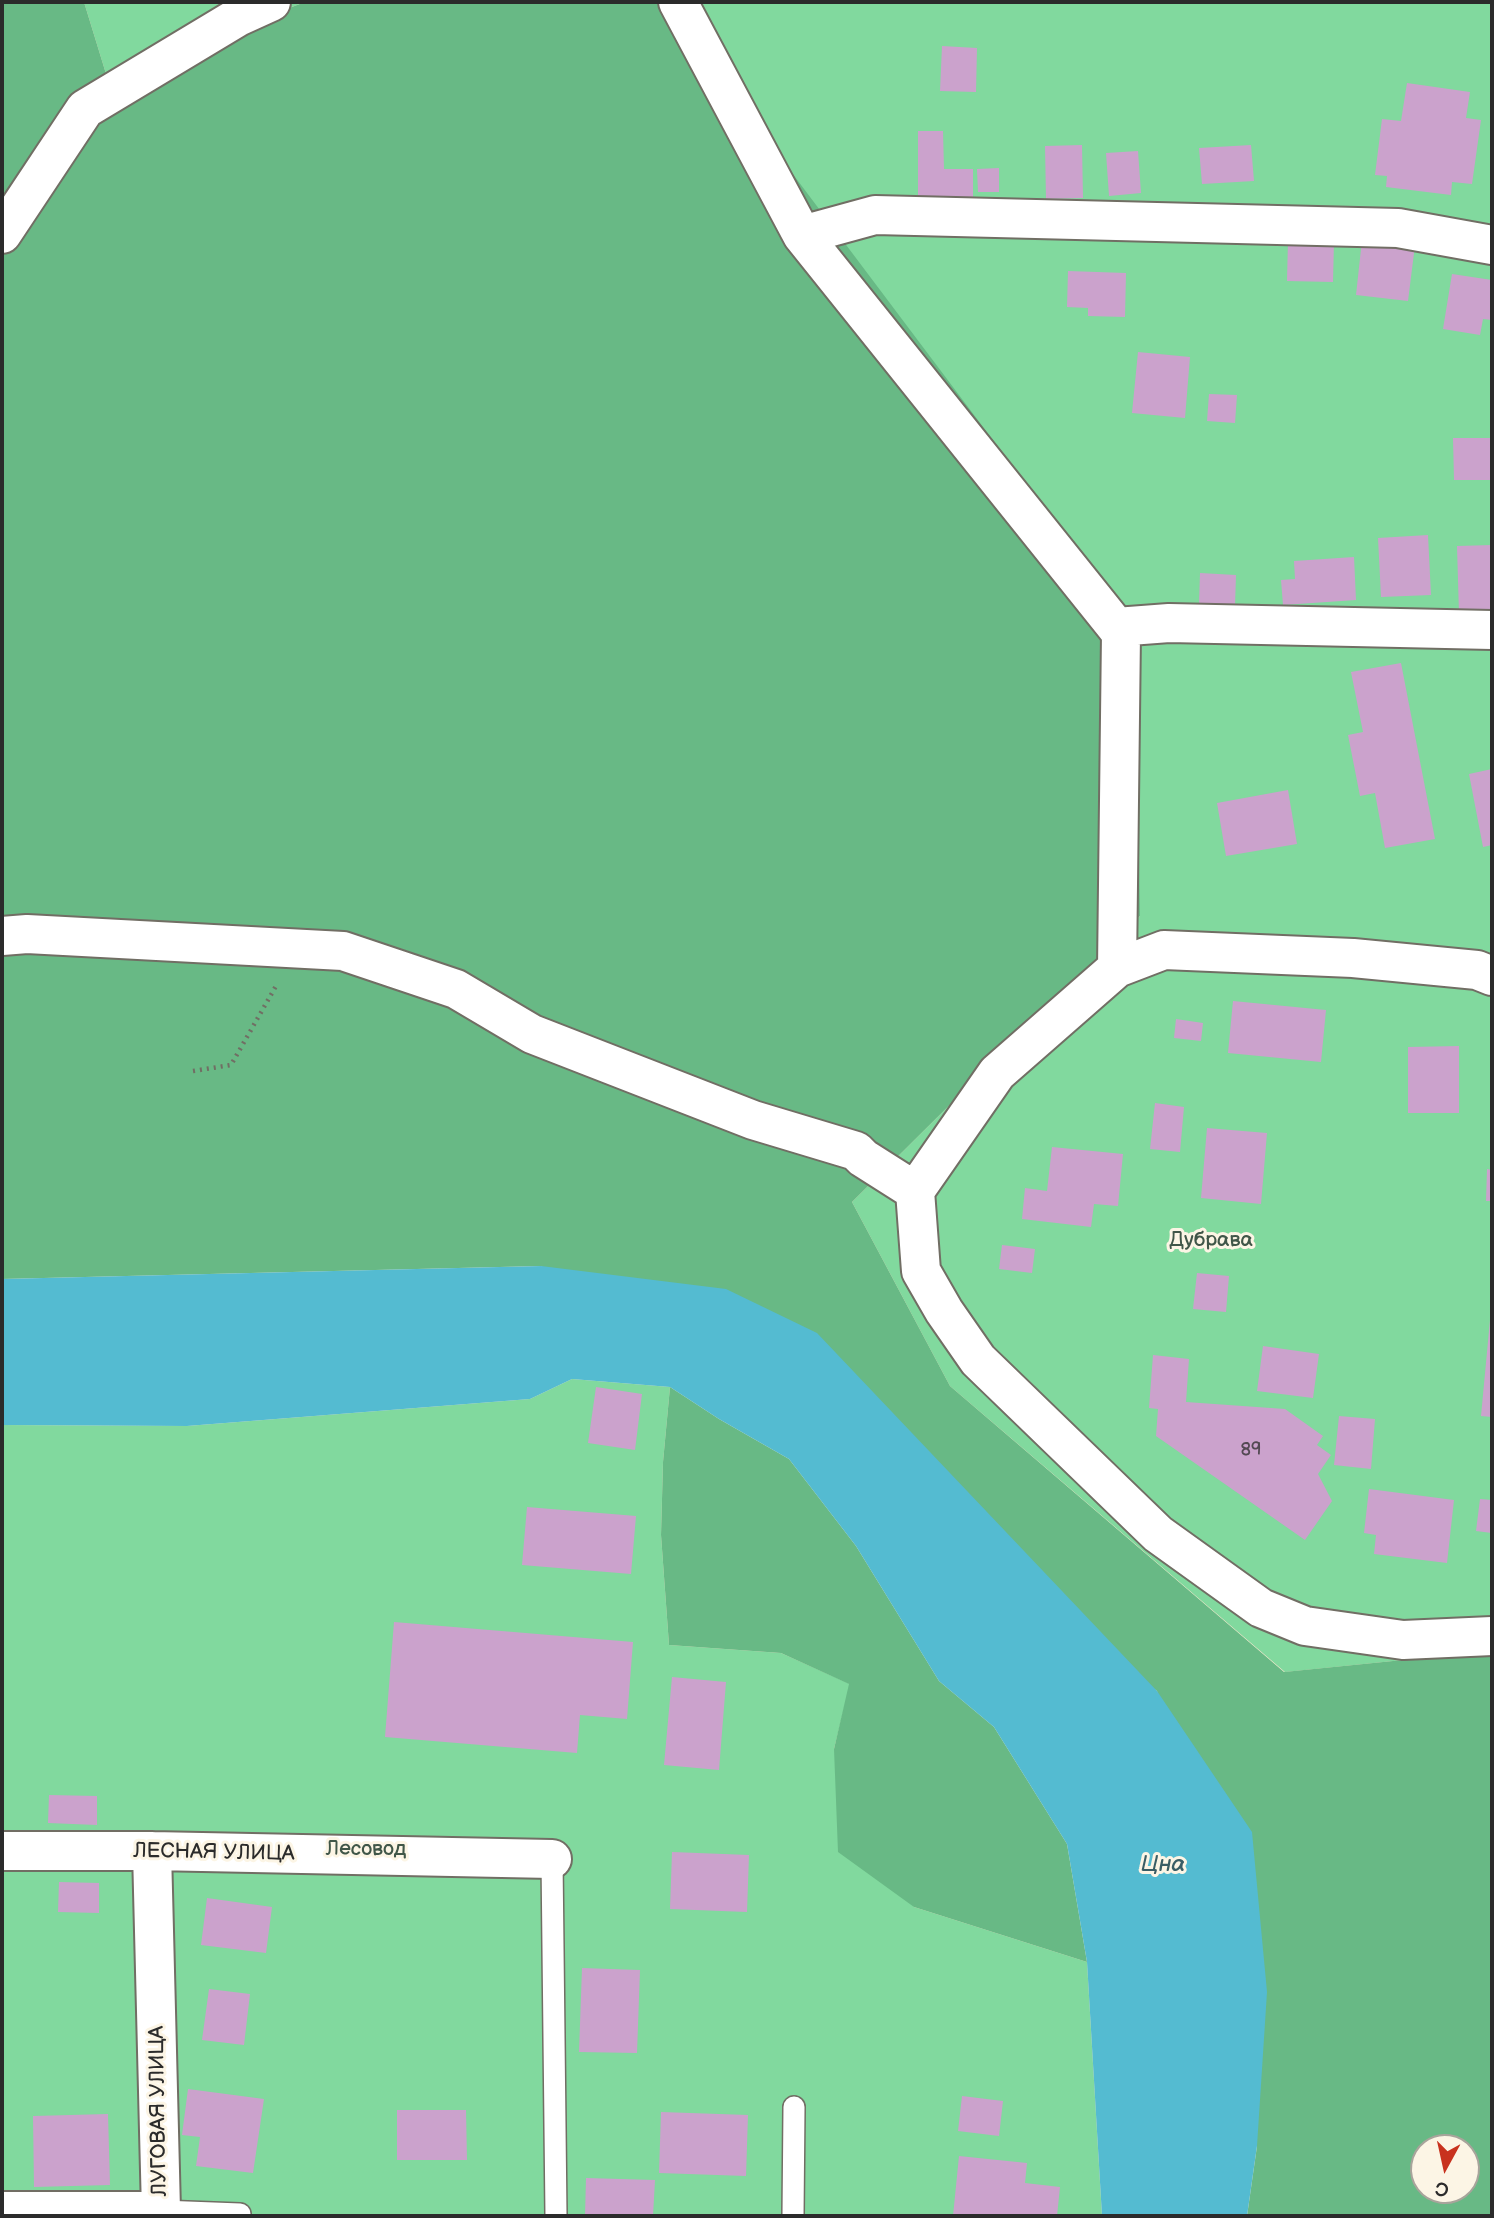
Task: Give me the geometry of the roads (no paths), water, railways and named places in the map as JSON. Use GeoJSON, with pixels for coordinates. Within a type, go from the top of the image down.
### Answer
{"type":"FeatureCollection","features":[{"type":"Feature","properties":{"kind":"street"},"geometry":{"type":"LineString","coordinates":[[2,234],[85,109],[237,17],[271,2]]}},
{"type":"Feature","properties":{"kind":"street"},"geometry":{"type":"LineString","coordinates":[[678,2],[802,235],[1121,633],[1117,968]]}},
{"type":"Feature","properties":{"kind":"street"},"geometry":{"type":"LineString","coordinates":[[802,235],[874,215],[1398,228],[1492,246]]}},
{"type":"Feature","properties":{"kind":"street"},"geometry":{"type":"LineString","coordinates":[[1116,627],[1169,624],[1492,630]]}},
{"type":"Feature","properties":{"kind":"street"},"geometry":{"type":"LineString","coordinates":[[2,936],[27,934],[343,951],[456,989],[532,1034],[765,1125],[856,1151],[915,1191]]}},
{"type":"Feature","properties":{"kind":"street"},"geometry":{"type":"LineString","coordinates":[[1492,976],[1477,970],[1353,958],[1164,950],[1117,968],[997,1073],[915,1191],[921,1271],[944,1311],[978,1360],[1158,1534],[1261,1608],[1305,1626],[1403,1640],[1492,1636]]}},
{"type":"Feature","properties":{"kind":"street","name":"ЛЕСНАЯ УЛИЦА"},"geometry":{"type":"LineString","coordinates":[[2,1851],[152,1851],[552,1859]]}},
{"type":"Feature","properties":{"kind":"street","name":"ЛУГОВАЯ УЛИЦА"},"geometry":{"type":"LineString","coordinates":[[2,2211],[161,2211],[152,1851]]}},
{"type":"Feature","properties":{"kind":"lane"},"geometry":{"type":"LineString","coordinates":[[552,1859],[556,2216]]}},
{"type":"Feature","properties":{"kind":"lane"},"geometry":{"type":"LineString","coordinates":[[793,2216],[794,2106]]}},
{"type":"Feature","properties":{"kind":"lane"},"geometry":{"type":"LineString","coordinates":[[161,2211],[240,2214]]}},
{"type":"Feature","properties":{"kind":"water","name":"Цна"},"geometry":{"type":"Polygon","coordinates":[[[541,1266],[726,1289],[817,1333],[1157,1691],[1252,1832],[1267,1992],[1257,2146],[1247,2216],[1102,2216],[1087,1962],[1067,1844],[994,1727],[939,1681],[856,1546],[789,1459],[670,1387],[572,1379],[530,1399],[187,1426],[2,1425],[2,1279],[541,1266]]]}},
{"type":"Feature","properties":{"kind":"park label","name":"Дубрава"},"geometry":{"type":"Point","coordinates":[1211,1241]}},
{"type":"Feature","properties":{"kind":"park label","name":"Лесовод"},"geometry":{"type":"Point","coordinates":[366,1850]}}]}
